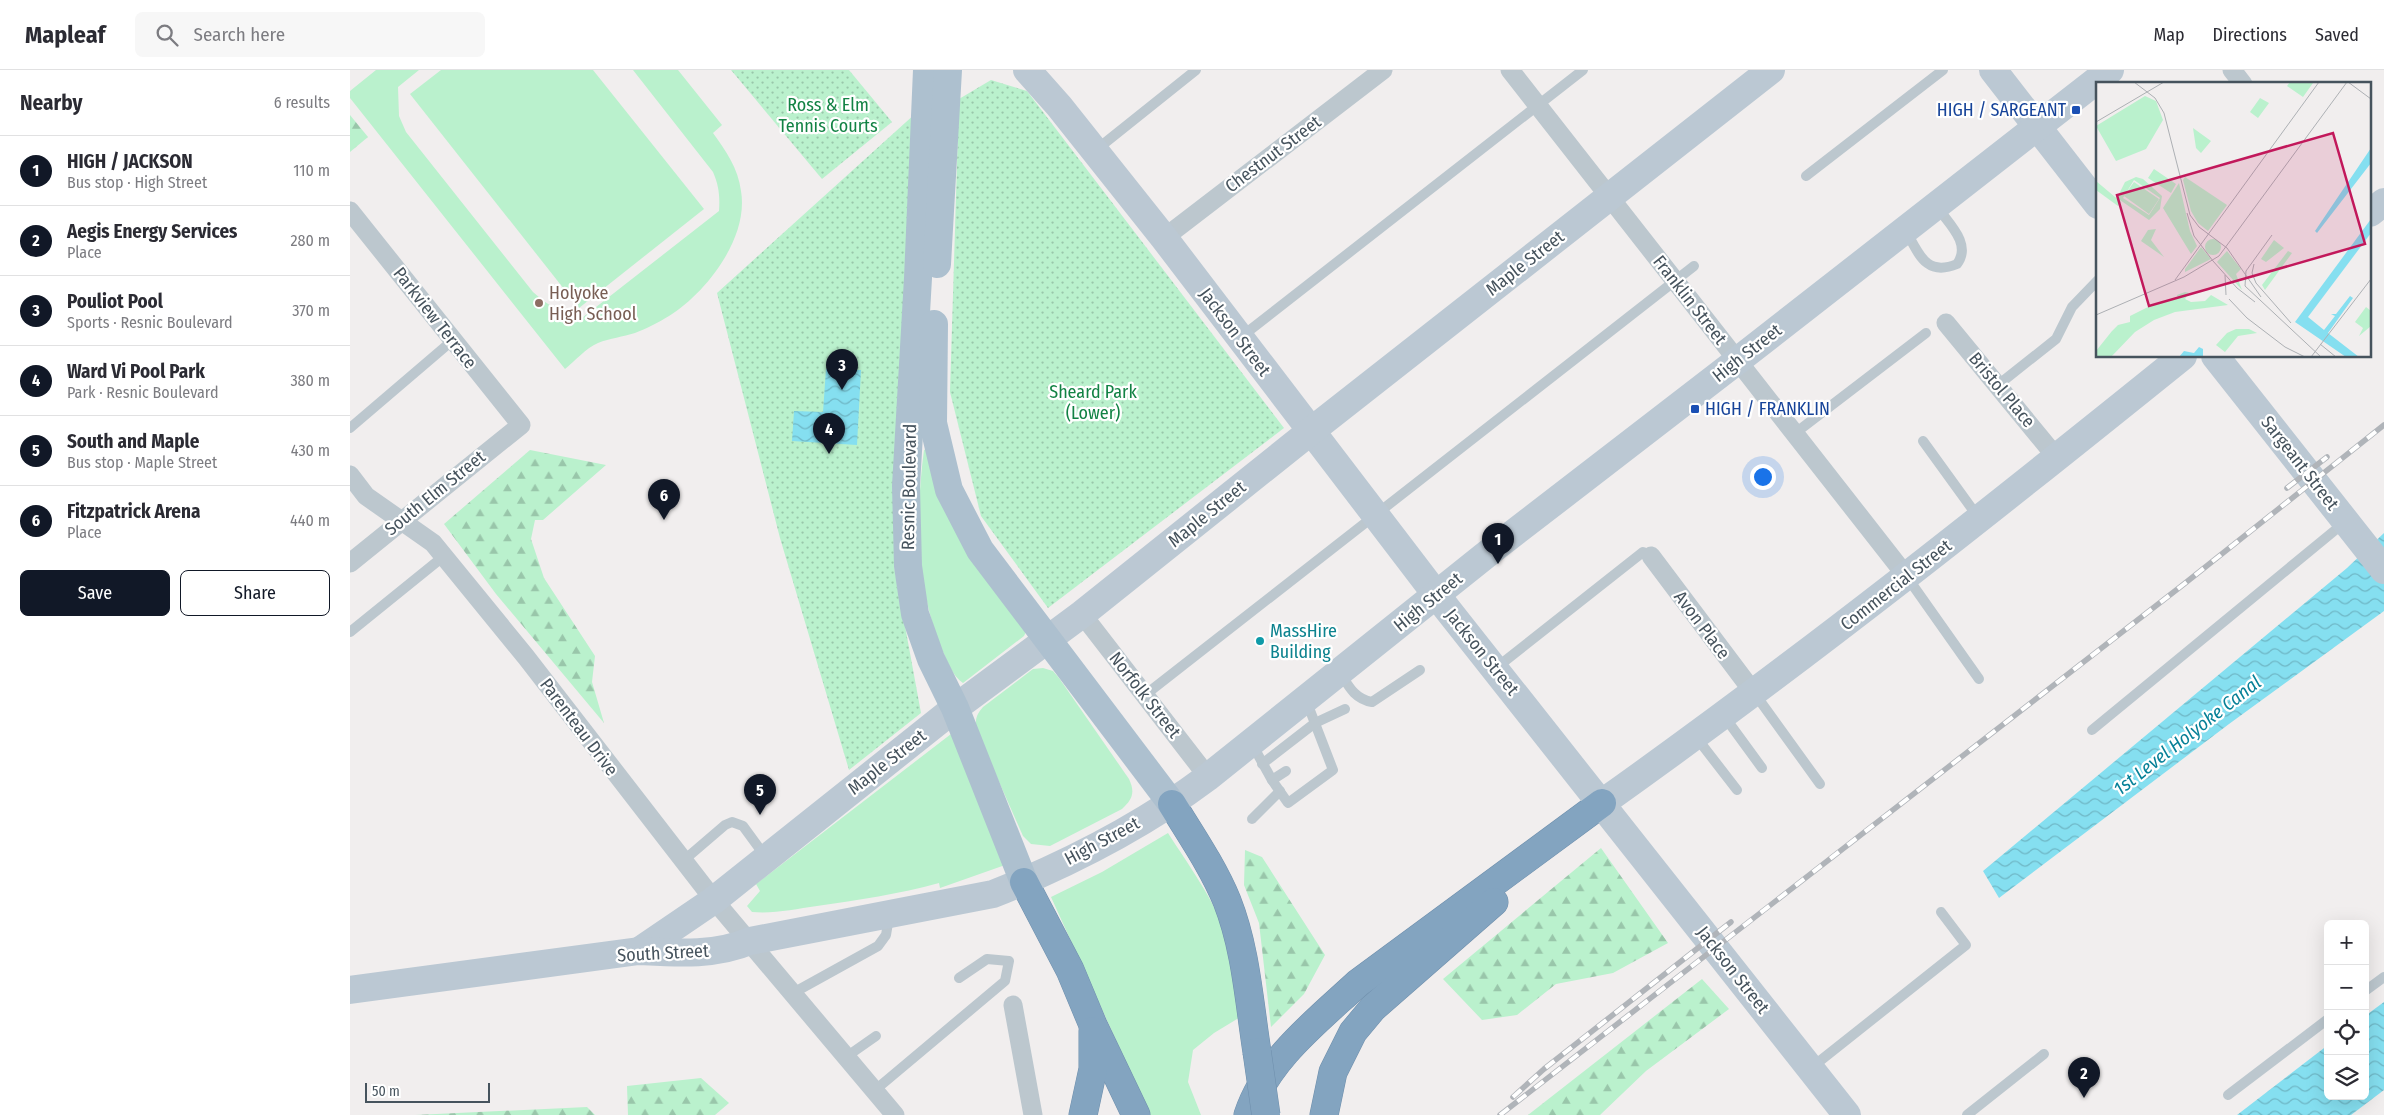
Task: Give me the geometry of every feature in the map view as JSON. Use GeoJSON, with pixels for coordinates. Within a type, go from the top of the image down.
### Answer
{"type":"FeatureCollection","features":[{"type":"Feature","properties":{"kind":"highway"},"geometry":{"type":"LineString","coordinates":[[1248,1115],[1270,1072],[1323,1015],[1358,983],[1602,803]]}},
{"type":"Feature","properties":{"kind":"highway"},"geometry":{"type":"LineString","coordinates":[[1324,1115],[1329,1086],[1336,1064],[1353,1032],[1362,1020],[1386,997],[1452,942],[1602,803]]}},
{"type":"Feature","properties":{"kind":"highway"},"geometry":{"type":"LineString","coordinates":[[1172,804],[1215,875],[1227,902],[1246,969],[1266,1115]]}},
{"type":"Feature","properties":{"kind":"highway"},"geometry":{"type":"LineString","coordinates":[[1024,882],[1070,970],[1093,1025],[1136,1115]]}},
{"type":"Feature","properties":{"kind":"highway"},"geometry":{"type":"LineString","coordinates":[[1083,1115],[1088,1098],[1092,1069],[1093,1025]]}},
{"type":"Feature","properties":{"kind":"main road","name":"Resnic Boulevard"},"geometry":{"type":"LineString","coordinates":[[926,70],[914,356],[906,486],[908,566],[915,614],[931,659],[955,708],[1024,882]]}},
{"type":"Feature","properties":{"kind":"main road","name":"Resnic Boulevard"},"geometry":{"type":"LineString","coordinates":[[948,70],[933,347],[933,423],[949,490],[980,550],[1172,804]]}},
{"type":"Feature","properties":{"kind":"main road","name":"Jackson Street"},"geometry":{"type":"LineString","coordinates":[[1027,70],[1095,151],[1164,238],[1310,431],[1846,1115]]}},
{"type":"Feature","properties":{"kind":"main road","name":"Maple Street"},"geometry":{"type":"LineString","coordinates":[[714,900],[955,708],[1047,638],[1082,614],[1310,431],[1771,70]]}},
{"type":"Feature","properties":{"kind":"main road"},"geometry":{"type":"LineString","coordinates":[[1993,70],[2096,202]]}},
{"type":"Feature","properties":{"kind":"main road","name":"High Street"},"geometry":{"type":"LineString","coordinates":[[750,941],[889,916],[993,894],[1024,882],[1172,804],[1208,777],[1257,753],[1311,712],[1340,673],[1437,594],[2038,128],[2110,70]]}},
{"type":"Feature","properties":{"kind":"main road"},"geometry":{"type":"LineString","coordinates":[[2372,211],[2384,202]]}},
{"type":"Feature","properties":{"kind":"main road","name":"Commercial Street"},"geometry":{"type":"LineString","coordinates":[[1602,803],[1696,736],[1907,577],[2181,358]]}},
{"type":"Feature","properties":{"kind":"main road","name":"Sargeant Street"},"geometry":{"type":"LineString","coordinates":[[2217,358],[2384,570]]}},
{"type":"Feature","properties":{"kind":"main road"},"geometry":{"type":"LineString","coordinates":[[639,951],[675,944],[700,930],[713,916],[714,900]]}},
{"type":"Feature","properties":{"kind":"main road","name":"South Street"},"geometry":{"type":"LineString","coordinates":[[350,990],[639,951],[682,953],[732,948],[750,941]]}},
{"type":"Feature","properties":{"kind":"street","name":"Chestnut Street"},"geometry":{"type":"LineString","coordinates":[[1164,238],[1383,70]]}},
{"type":"Feature","properties":{"kind":"street","name":"Franklin Street"},"geometry":{"type":"LineString","coordinates":[[1510,70],[1907,577]]}},
{"type":"Feature","properties":{"kind":"street"},"geometry":{"type":"LineString","coordinates":[[2232,70],[2241,82]]}},
{"type":"Feature","properties":{"kind":"street","name":"Parkview Terrace"},"geometry":{"type":"LineString","coordinates":[[350,211],[521,425]]}},
{"type":"Feature","properties":{"kind":"street","name":"Bristol Place"},"geometry":{"type":"LineString","coordinates":[[1946,323],[2057,458]]}},
{"type":"Feature","properties":{"kind":"street","name":"South Elm Street"},"geometry":{"type":"LineString","coordinates":[[350,563],[521,425]]}},
{"type":"Feature","properties":{"kind":"street","name":"Parenteau Drive"},"geometry":{"type":"LineString","coordinates":[[350,475],[366,496],[433,543],[526,657],[714,900],[750,941]]}},
{"type":"Feature","properties":{"kind":"street","name":"Avon Place"},"geometry":{"type":"LineString","coordinates":[[1651,556],[1754,693]]}},
{"type":"Feature","properties":{"kind":"street","name":"Norfolk Street"},"geometry":{"type":"LineString","coordinates":[[1082,614],[1208,777]]}},
{"type":"Feature","properties":{"kind":"street"},"geometry":{"type":"LineString","coordinates":[[750,941],[895,1115]]}},
{"type":"Feature","properties":{"kind":"street"},"geometry":{"type":"LineString","coordinates":[[1012,1005],[1033,1115]]}},
{"type":"Feature","properties":{"kind":"lane"},"geometry":{"type":"LineString","coordinates":[[1095,151],[1196,70]]}},
{"type":"Feature","properties":{"kind":"lane"},"geometry":{"type":"LineString","coordinates":[[1240,338],[1537,104],[1583,70]]}},
{"type":"Feature","properties":{"kind":"lane"},"geometry":{"type":"LineString","coordinates":[[1806,176],[1943,70]]}},
{"type":"Feature","properties":{"kind":"lane"},"geometry":{"type":"LineString","coordinates":[[1905,230],[1925,263],[1943,269],[1957,264],[1962,255],[1962,244],[1936,206]]}},
{"type":"Feature","properties":{"kind":"lane"},"geometry":{"type":"LineString","coordinates":[[1145,695],[1694,266]]}},
{"type":"Feature","properties":{"kind":"lane"},"geometry":{"type":"LineString","coordinates":[[1998,386],[2056,339],[2072,307],[2096,282]]}},
{"type":"Feature","properties":{"kind":"lane"},"geometry":{"type":"LineString","coordinates":[[1794,434],[1926,333]]}},
{"type":"Feature","properties":{"kind":"lane"},"geometry":{"type":"LineString","coordinates":[[350,428],[453,340]]}},
{"type":"Feature","properties":{"kind":"lane"},"geometry":{"type":"LineString","coordinates":[[1924,441],[1980,520]]}},
{"type":"Feature","properties":{"kind":"lane"},"geometry":{"type":"LineString","coordinates":[[2092,730],[2346,521]]}},
{"type":"Feature","properties":{"kind":"lane"},"geometry":{"type":"LineString","coordinates":[[1496,669],[1643,552],[1651,556]]}},
{"type":"Feature","properties":{"kind":"lane"},"geometry":{"type":"LineString","coordinates":[[350,632],[444,556]]}},
{"type":"Feature","properties":{"kind":"lane"},"geometry":{"type":"LineString","coordinates":[[1907,577],[1979,679]]}},
{"type":"Feature","properties":{"kind":"lane"},"geometry":{"type":"LineString","coordinates":[[1340,673],[1353,693],[1363,700],[1372,702],[1420,670]]}},
{"type":"Feature","properties":{"kind":"lane"},"geometry":{"type":"LineString","coordinates":[[1754,693],[1820,784]]}},
{"type":"Feature","properties":{"kind":"lane"},"geometry":{"type":"LineString","coordinates":[[1257,753],[1288,804],[1333,770],[1321,750],[1311,712],[1345,709]]}},
{"type":"Feature","properties":{"kind":"lane"},"geometry":{"type":"LineString","coordinates":[[1723,715],[1762,768]]}},
{"type":"Feature","properties":{"kind":"lane"},"geometry":{"type":"LineString","coordinates":[[1696,736],[1737,790]]}},
{"type":"Feature","properties":{"kind":"lane"},"geometry":{"type":"LineString","coordinates":[[1272,780],[1286,772]]}},
{"type":"Feature","properties":{"kind":"lane"},"geometry":{"type":"LineString","coordinates":[[1252,819],[1280,791]]}},
{"type":"Feature","properties":{"kind":"lane"},"geometry":{"type":"LineString","coordinates":[[683,861],[725,825],[732,822],[743,826],[766,857]]}},
{"type":"Feature","properties":{"kind":"lane"},"geometry":{"type":"LineString","coordinates":[[1810,1068],[1966,945],[1941,912]]}},
{"type":"Feature","properties":{"kind":"lane"},"geometry":{"type":"LineString","coordinates":[[794,994],[878,946],[886,935],[889,916]]}},
{"type":"Feature","properties":{"kind":"lane"},"geometry":{"type":"LineString","coordinates":[[874,1091],[1005,981],[1009,961],[986,958],[959,978]]}},
{"type":"Feature","properties":{"kind":"lane"},"geometry":{"type":"LineString","coordinates":[[2369,988],[2384,977]]}},
{"type":"Feature","properties":{"kind":"lane"},"geometry":{"type":"LineString","coordinates":[[2228,1095],[2324,1022]]}},
{"type":"Feature","properties":{"kind":"lane"},"geometry":{"type":"LineString","coordinates":[[846,1056],[876,1036]]}},
{"type":"Feature","properties":{"kind":"lane"},"geometry":{"type":"LineString","coordinates":[[1967,1115],[2044,1054]]}},
{"type":"Feature","properties":{"kind":"green space"},"geometry":{"type":"Polygon","coordinates":[[[376,70],[419,70],[398,87],[399,116],[406,132],[533,292],[561,312],[582,318],[719,211],[719,191],[713,172],[633,70],[678,70],[722,125],[713,133],[734,167],[741,191],[742,209],[731,245],[710,279],[683,306],[644,330],[594,345],[565,369],[350,98],[350,91],[376,70]]]}},
{"type":"Feature","properties":{"kind":"green space"},"geometry":{"type":"Polygon","coordinates":[[[441,70],[593,70],[704,209],[579,308],[410,94],[441,70]]]}},
{"type":"Feature","properties":{"kind":"green space","name":"Ross & Elm Tennis Courts"},"geometry":{"type":"Polygon","coordinates":[[[731,70],[849,70],[892,122],[822,179],[731,70]]]}},
{"type":"Feature","properties":{"kind":"green space","name":"Sheard Park (Lower)"},"geometry":{"type":"Polygon","coordinates":[[[991,80],[1027,91],[1284,428],[1048,608],[981,516],[950,392],[959,99],[991,80]]]}},
{"type":"Feature","properties":{"kind":"green space"},"geometry":{"type":"Polygon","coordinates":[[[916,113],[894,566],[921,713],[849,770],[780,538],[717,293],[916,113]]]}},
{"type":"Feature","properties":{"kind":"green space"},"geometry":{"type":"Polygon","coordinates":[[[350,115],[368,137],[350,152],[350,115]]]}},
{"type":"Feature","properties":{"kind":"green space"},"geometry":{"type":"Polygon","coordinates":[[[926,449],[1026,632],[1024,636],[963,683],[954,674],[944,654],[935,630],[923,580],[920,554],[919,502],[924,450],[926,449]]]}},
{"type":"Feature","properties":{"kind":"green space"},"geometry":{"type":"Polygon","coordinates":[[[530,450],[606,465],[543,520],[535,520],[531,539],[544,578],[595,656],[592,682],[604,723],[496,594],[444,524],[530,450]]]}},
{"type":"Feature","properties":{"kind":"green space"},"geometry":{"type":"Polygon","coordinates":[[[1043,668],[1053,671],[1059,678],[1129,779],[1132,788],[1131,799],[1122,809],[1050,846],[1031,844],[1023,836],[977,732],[976,725],[978,713],[983,707],[1033,669],[1043,668]]]}},
{"type":"Feature","properties":{"kind":"green space"},"geometry":{"type":"Polygon","coordinates":[[[951,734],[1008,864],[940,888],[939,883],[894,894],[776,912],[752,912],[747,906],[760,891],[756,884],[951,734]]]}},
{"type":"Feature","properties":{"kind":"green space"},"geometry":{"type":"Polygon","coordinates":[[[1168,833],[1201,883],[1222,923],[1233,956],[1242,1016],[1214,1033],[1193,1050],[1188,1082],[1201,1115],[1150,1115],[1051,897],[1102,872],[1168,833]]]}},
{"type":"Feature","properties":{"kind":"green space"},"geometry":{"type":"Polygon","coordinates":[[[1601,848],[1668,943],[1613,973],[1556,984],[1517,1015],[1482,1020],[1443,979],[1601,848]]]}},
{"type":"Feature","properties":{"kind":"green space"},"geometry":{"type":"Polygon","coordinates":[[[1245,850],[1262,857],[1325,955],[1304,994],[1271,1027],[1259,923],[1244,885],[1245,850]]]}},
{"type":"Feature","properties":{"kind":"green space"},"geometry":{"type":"Polygon","coordinates":[[[1702,979],[1729,1009],[1646,1071],[1600,1115],[1528,1115],[1702,979]]]}},
{"type":"Feature","properties":{"kind":"green space"},"geometry":{"type":"Polygon","coordinates":[[[701,1078],[729,1103],[715,1115],[628,1115],[627,1086],[701,1078]]]}},
{"type":"Feature","properties":{"kind":"green space"},"geometry":{"type":"Polygon","coordinates":[[[587,1107],[595,1115],[415,1115],[587,1107]]]}},
{"type":"Feature","properties":{"kind":"water"},"geometry":{"type":"Polygon","coordinates":[[[826,369],[861,370],[857,445],[792,441],[794,411],[823,412],[826,369]]]}},
{"type":"Feature","properties":{"kind":"water","name":"1st Level Holyoke Canal"},"geometry":{"type":"Polygon","coordinates":[[[2384,533],[2384,611],[2229,724],[1999,898],[1983,871],[2347,568],[2384,533]]]}},
{"type":"Feature","properties":{"kind":"water"},"geometry":{"type":"Polygon","coordinates":[[[2384,1002],[2384,1090],[2351,1115],[2237,1115],[2324,1048],[2324,1100],[2369,1100],[2369,1013],[2384,1002]]]}},
{"type":"Feature","properties":{"kind":"railway"},"geometry":{"type":"LineString","coordinates":[[1500,1115],[2184,584],[2384,425]]}},
{"type":"Feature","properties":{"kind":"railway"},"geometry":{"type":"LineString","coordinates":[[2287,488],[2327,457]]}},
{"type":"Feature","properties":{"kind":"railway"},"geometry":{"type":"LineString","coordinates":[[1513,1097],[1544,1069],[1731,922]]}},
{"type":"Feature","properties":{"kind":"place","name":"HIGH / SARGEANT"},"geometry":{"type":"Point","coordinates":[2076,110]}},
{"type":"Feature","properties":{"kind":"place","name":"Holyoke High School"},"geometry":{"type":"Point","coordinates":[539,303]}},
{"type":"Feature","properties":{"kind":"place","name":"Pouliot Pool"},"geometry":{"type":"Point","coordinates":[842,390]}},
{"type":"Feature","properties":{"kind":"place","name":"HIGH / FRANKLIN"},"geometry":{"type":"Point","coordinates":[1695,409]}},
{"type":"Feature","properties":{"kind":"place","name":"Ward Vi Pool Park"},"geometry":{"type":"Point","coordinates":[829,454]}},
{"type":"Feature","properties":{"kind":"place","name":"Fitzpatrick Arena"},"geometry":{"type":"Point","coordinates":[664,520]}},
{"type":"Feature","properties":{"kind":"place","name":"HIGH / JACKSON"},"geometry":{"type":"Point","coordinates":[1498,564]}},
{"type":"Feature","properties":{"kind":"place","name":"MassHire Building"},"geometry":{"type":"Point","coordinates":[1260,641]}},
{"type":"Feature","properties":{"kind":"place","name":"South and Maple"},"geometry":{"type":"Point","coordinates":[760,815]}},
{"type":"Feature","properties":{"kind":"place","name":"Aegis Energy Services"},"geometry":{"type":"Point","coordinates":[2084,1098]}}]}
